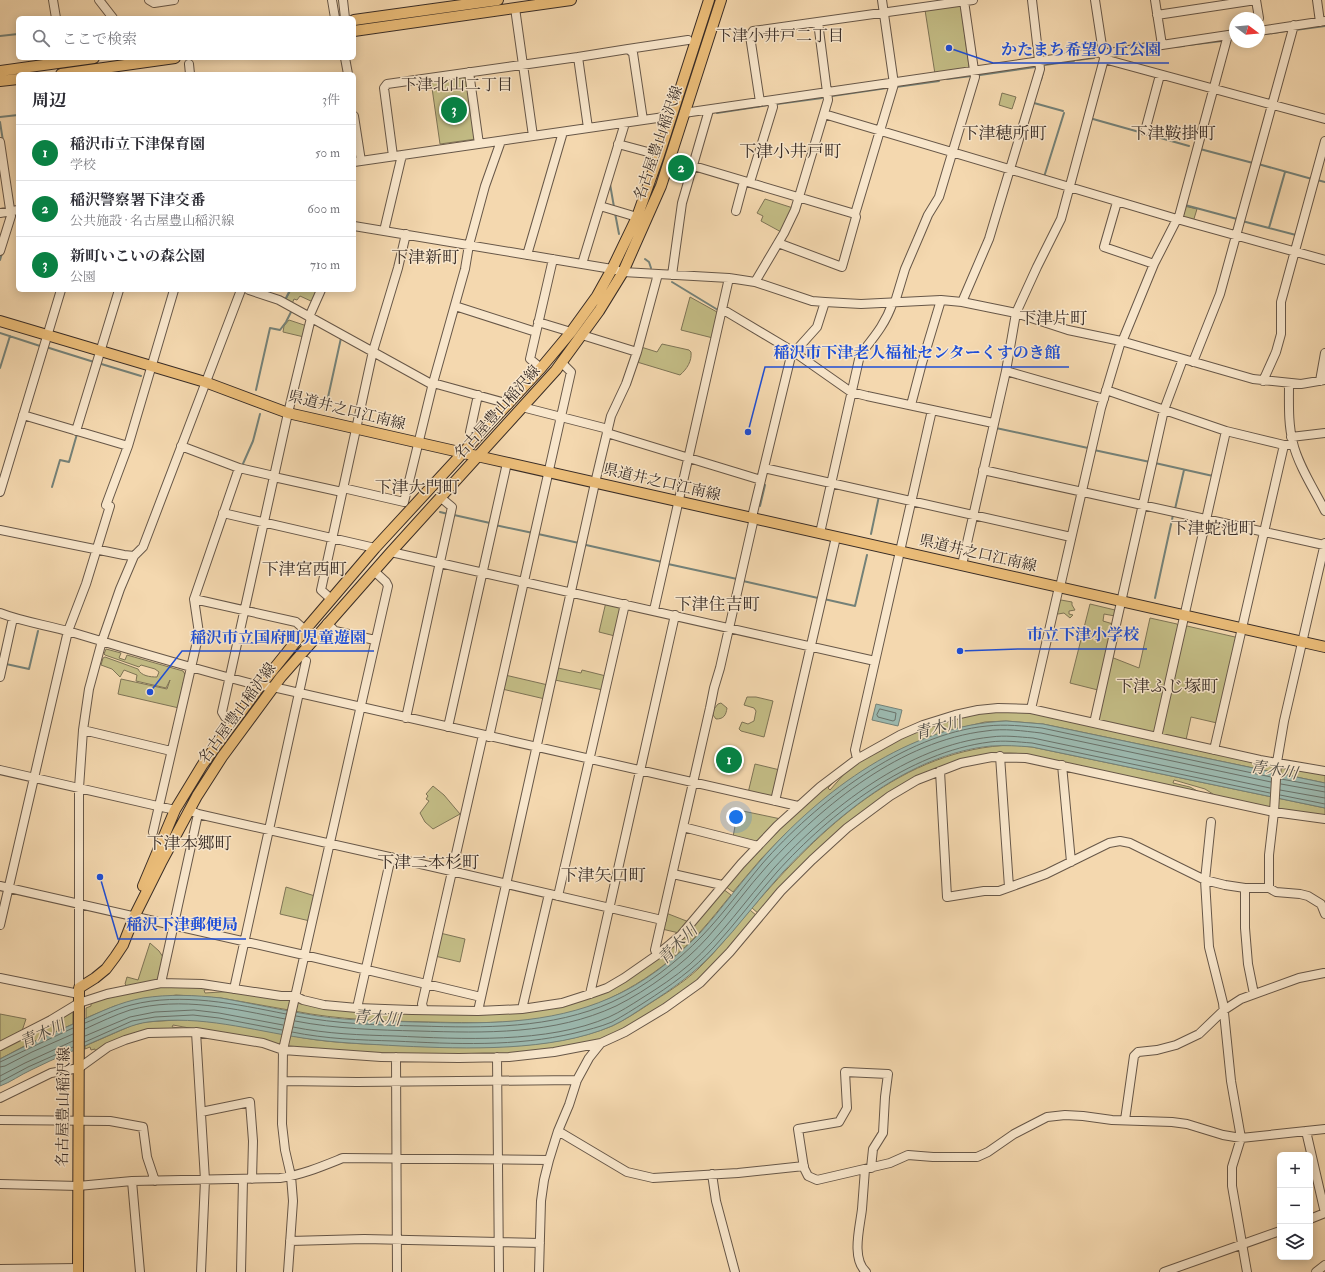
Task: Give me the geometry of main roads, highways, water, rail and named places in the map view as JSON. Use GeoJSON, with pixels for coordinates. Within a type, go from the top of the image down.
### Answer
{"type":"FeatureCollection","features":[{"type":"Feature","properties":{"kind":"main road"},"geometry":{"type":"LineString","coordinates":[[356,20],[498,0]]}},
{"type":"Feature","properties":{"kind":"main road"},"geometry":{"type":"LineString","coordinates":[[356,31],[571,0]]}},
{"type":"Feature","properties":{"kind":"main road","name":"名古屋豊山稲沢線"},"geometry":{"type":"LineString","coordinates":[[134,917],[135,906],[175,810],[203,764],[232,722],[305,630],[375,548],[509,404],[587,312],[612,269],[637,217],[708,0]]}},
{"type":"Feature","properties":{"kind":"main road","name":"名古屋豊山稲沢線"},"geometry":{"type":"LineString","coordinates":[[78,1270],[79,998],[115,957],[123,945],[134,917],[194,812],[222,757],[273,687],[327,623],[562,362],[582,335],[623,272],[650,211],[670,159],[720,0]]}},
{"type":"Feature","properties":{"kind":"main road"},"geometry":{"type":"LineString","coordinates":[[0,71],[61,60]]}},
{"type":"Feature","properties":{"kind":"main road"},"geometry":{"type":"LineString","coordinates":[[88,72],[115,70],[165,60]]}},
{"type":"Feature","properties":{"kind":"main road"},"geometry":{"type":"LineString","coordinates":[[0,81],[16,79]]}},
{"type":"Feature","properties":{"kind":"main road","name":"県道井之口江南線"},"geometry":{"type":"LineString","coordinates":[[0,322],[206,382],[288,413],[1325,647]]}},
{"type":"Feature","properties":{"kind":"water"},"geometry":{"type":"Polygon","coordinates":[[[876,704],[902,710],[898,726],[872,720],[876,704]]]}},
{"type":"Feature","properties":{"kind":"water"},"geometry":{"type":"Polygon","coordinates":[[[1006,721],[1043,724],[1325,783],[1325,808],[1032,747],[991,746],[961,751],[932,761],[904,774],[851,809],[827,829],[783,872],[724,941],[691,974],[626,1019],[612,1026],[563,1041],[536,1045],[453,1048],[315,1040],[226,1024],[188,1020],[168,1020],[148,1022],[131,1026],[49,1061],[0,1086],[0,1059],[40,1039],[103,1011],[126,1002],[143,998],[172,995],[211,997],[330,1018],[441,1023],[515,1021],[539,1018],[587,1007],[634,986],[658,970],[680,952],[700,933],[752,870],[784,835],[811,810],[870,766],[902,748],[935,735],[970,725],[1006,721]]]}},
{"type":"Feature","properties":{"kind":"waterway"},"geometry":{"type":"LineString","coordinates":[[1295,30],[1325,26]]}},
{"type":"Feature","properties":{"kind":"waterway"},"geometry":{"type":"LineString","coordinates":[[1265,34],[1286,31]]}},
{"type":"Feature","properties":{"kind":"waterway"},"geometry":{"type":"LineString","coordinates":[[0,36],[16,34]]}},
{"type":"Feature","properties":{"kind":"waterway"},"geometry":{"type":"LineString","coordinates":[[1188,45],[1222,41]]}},
{"type":"Feature","properties":{"kind":"waterway"},"geometry":{"type":"LineString","coordinates":[[1173,47],[1184,46]]}},
{"type":"Feature","properties":{"kind":"waterway"},"geometry":{"type":"LineString","coordinates":[[1077,60],[1094,58]]}},
{"type":"Feature","properties":{"kind":"waterway"},"geometry":{"type":"LineString","coordinates":[[1044,65],[1074,61]]}},
{"type":"Feature","properties":{"kind":"waterway"},"geometry":{"type":"LineString","coordinates":[[980,75],[1035,67]]}},
{"type":"Feature","properties":{"kind":"waterway"},"geometry":{"type":"LineString","coordinates":[[1041,80],[1043,72]]}},
{"type":"Feature","properties":{"kind":"waterway"},"geometry":{"type":"LineString","coordinates":[[947,79],[971,76]]}},
{"type":"Feature","properties":{"kind":"waterway"},"geometry":{"type":"LineString","coordinates":[[896,87],[939,81]]}},
{"type":"Feature","properties":{"kind":"waterway"},"geometry":{"type":"LineString","coordinates":[[832,96],[887,88]]}},
{"type":"Feature","properties":{"kind":"waterway"},"geometry":{"type":"LineString","coordinates":[[777,104],[822,98]]}},
{"type":"Feature","properties":{"kind":"waterway"},"geometry":{"type":"LineString","coordinates":[[1034,103],[1063,111]]}},
{"type":"Feature","properties":{"kind":"waterway"},"geometry":{"type":"LineString","coordinates":[[717,113],[768,105]]}},
{"type":"Feature","properties":{"kind":"waterway"},"geometry":{"type":"LineString","coordinates":[[1044,177],[1064,113]]}},
{"type":"Feature","properties":{"kind":"waterway"},"geometry":{"type":"LineString","coordinates":[[0,117],[16,115]]}},
{"type":"Feature","properties":{"kind":"waterway"},"geometry":{"type":"LineString","coordinates":[[1093,119],[1189,146]]}},
{"type":"Feature","properties":{"kind":"waterway"},"geometry":{"type":"LineString","coordinates":[[0,122],[3,141]]}},
{"type":"Feature","properties":{"kind":"waterway"},"geometry":{"type":"LineString","coordinates":[[1200,149],[1253,163]]}},
{"type":"Feature","properties":{"kind":"waterway"},"geometry":{"type":"LineString","coordinates":[[1258,164],[1312,179]]}},
{"type":"Feature","properties":{"kind":"waterway"},"geometry":{"type":"LineString","coordinates":[[1285,172],[1269,228],[1296,235]]}},
{"type":"Feature","properties":{"kind":"waterway"},"geometry":{"type":"LineString","coordinates":[[1317,180],[1325,182]]}},
{"type":"Feature","properties":{"kind":"waterway"},"geometry":{"type":"LineString","coordinates":[[610,184],[614,207]]}},
{"type":"Feature","properties":{"kind":"waterway"},"geometry":{"type":"LineString","coordinates":[[1185,205],[1237,219]]}},
{"type":"Feature","properties":{"kind":"waterway"},"geometry":{"type":"LineString","coordinates":[[615,213],[619,234]]}},
{"type":"Feature","properties":{"kind":"waterway"},"geometry":{"type":"LineString","coordinates":[[1242,221],[1269,228]]}},
{"type":"Feature","properties":{"kind":"waterway"},"geometry":{"type":"LineString","coordinates":[[0,260],[2,253]]}},
{"type":"Feature","properties":{"kind":"waterway"},"geometry":{"type":"LineString","coordinates":[[645,259],[649,262],[651,268]]}},
{"type":"Feature","properties":{"kind":"waterway"},"geometry":{"type":"LineString","coordinates":[[672,282],[718,310]]}},
{"type":"Feature","properties":{"kind":"waterway"},"geometry":{"type":"LineString","coordinates":[[285,300],[289,292]]}},
{"type":"Feature","properties":{"kind":"waterway"},"geometry":{"type":"LineString","coordinates":[[256,390],[270,328],[280,330],[292,310]]}},
{"type":"Feature","properties":{"kind":"waterway"},"geometry":{"type":"LineString","coordinates":[[0,333],[40,346]]}},
{"type":"Feature","properties":{"kind":"waterway"},"geometry":{"type":"LineString","coordinates":[[0,368],[10,336]]}},
{"type":"Feature","properties":{"kind":"waterway"},"geometry":{"type":"LineString","coordinates":[[325,411],[341,338]]}},
{"type":"Feature","properties":{"kind":"waterway"},"geometry":{"type":"LineString","coordinates":[[46,347],[94,362]]}},
{"type":"Feature","properties":{"kind":"waterway"},"geometry":{"type":"LineString","coordinates":[[98,363],[141,376]]}},
{"type":"Feature","properties":{"kind":"waterway"},"geometry":{"type":"LineString","coordinates":[[242,466],[253,441],[260,414]]}},
{"type":"Feature","properties":{"kind":"waterway"},"geometry":{"type":"LineString","coordinates":[[996,428],[1088,448]]}},
{"type":"Feature","properties":{"kind":"waterway"},"geometry":{"type":"LineString","coordinates":[[52,487],[60,460],[69,462],[77,434]]}},
{"type":"Feature","properties":{"kind":"waterway"},"geometry":{"type":"LineString","coordinates":[[1094,450],[1150,462]]}},
{"type":"Feature","properties":{"kind":"waterway"},"geometry":{"type":"LineString","coordinates":[[1155,463],[1213,476]]}},
{"type":"Feature","properties":{"kind":"waterway"},"geometry":{"type":"LineString","coordinates":[[1175,509],[1184,470]]}},
{"type":"Feature","properties":{"kind":"waterway"},"geometry":{"type":"LineString","coordinates":[[760,506],[765,485]]}},
{"type":"Feature","properties":{"kind":"waterway"},"geometry":{"type":"LineString","coordinates":[[871,534],[879,496]]}},
{"type":"Feature","properties":{"kind":"waterway"},"geometry":{"type":"LineString","coordinates":[[440,512],[448,514]]}},
{"type":"Feature","properties":{"kind":"waterway"},"geometry":{"type":"LineString","coordinates":[[454,515],[490,523]]}},
{"type":"Feature","properties":{"kind":"waterway"},"geometry":{"type":"LineString","coordinates":[[1155,598],[1173,515]]}},
{"type":"Feature","properties":{"kind":"waterway"},"geometry":{"type":"LineString","coordinates":[[495,525],[533,533]]}},
{"type":"Feature","properties":{"kind":"waterway"},"geometry":{"type":"LineString","coordinates":[[538,534],[579,543]]}},
{"type":"Feature","properties":{"kind":"waterway"},"geometry":{"type":"LineString","coordinates":[[586,545],[662,562]]}},
{"type":"Feature","properties":{"kind":"waterway"},"geometry":{"type":"LineString","coordinates":[[824,599],[855,606],[867,555]]}},
{"type":"Feature","properties":{"kind":"waterway"},"geometry":{"type":"LineString","coordinates":[[668,564],[737,579]]}},
{"type":"Feature","properties":{"kind":"waterway"},"geometry":{"type":"LineString","coordinates":[[743,579],[743,581],[818,598]]}},
{"type":"Feature","properties":{"kind":"waterway"},"geometry":{"type":"LineString","coordinates":[[6,664],[29,669],[38,631]]}},
{"type":"Feature","properties":{"kind":"place","name":"かたまち希望の丘公園"},"geometry":{"type":"Point","coordinates":[949,48]}},
{"type":"Feature","properties":{"kind":"place","name":"新町いこいの森公園"},"geometry":{"type":"Point","coordinates":[454,110]}},
{"type":"Feature","properties":{"kind":"place","name":"稲沢警察署下津交番"},"geometry":{"type":"Point","coordinates":[681,168]}},
{"type":"Feature","properties":{"kind":"place","name":"稲沢市下津老人福祉センターくすのき館"},"geometry":{"type":"Point","coordinates":[748,432]}},
{"type":"Feature","properties":{"kind":"place","name":"市立下津小学校"},"geometry":{"type":"Point","coordinates":[960,651]}},
{"type":"Feature","properties":{"kind":"place","name":"稲沢市立国府町児童遊園"},"geometry":{"type":"Point","coordinates":[150,692]}},
{"type":"Feature","properties":{"kind":"place","name":"稲沢市立下津保育園"},"geometry":{"type":"Point","coordinates":[729,760]}},
{"type":"Feature","properties":{"kind":"place","name":"稲沢下津郵便局"},"geometry":{"type":"Point","coordinates":[100,877]}},
{"type":"Feature","properties":{"kind":"district","name":"下津小井戸二丁目"},"geometry":{"type":"Point","coordinates":[780,35]}},
{"type":"Feature","properties":{"kind":"district","name":"下津北山二丁目"},"geometry":{"type":"Point","coordinates":[457,84]}},
{"type":"Feature","properties":{"kind":"district","name":"下津穂所町"},"geometry":{"type":"Point","coordinates":[1004,133]}},
{"type":"Feature","properties":{"kind":"district","name":"下津鞍掛町"},"geometry":{"type":"Point","coordinates":[1173,133]}},
{"type":"Feature","properties":{"kind":"district","name":"下津小井戸町"},"geometry":{"type":"Point","coordinates":[790,151]}},
{"type":"Feature","properties":{"kind":"district","name":"下津新町"},"geometry":{"type":"Point","coordinates":[425,257]}},
{"type":"Feature","properties":{"kind":"district","name":"下津片町"},"geometry":{"type":"Point","coordinates":[1053,318]}},
{"type":"Feature","properties":{"kind":"district","name":"下津大門町"},"geometry":{"type":"Point","coordinates":[417,487]}},
{"type":"Feature","properties":{"kind":"district","name":"下津蛇池町"},"geometry":{"type":"Point","coordinates":[1213,528]}},
{"type":"Feature","properties":{"kind":"district","name":"下津宮西町"},"geometry":{"type":"Point","coordinates":[304,569]}},
{"type":"Feature","properties":{"kind":"district","name":"下津住吉町"},"geometry":{"type":"Point","coordinates":[717,604]}},
{"type":"Feature","properties":{"kind":"district","name":"下津ふじ塚町"},"geometry":{"type":"Point","coordinates":[1167,686]}},
{"type":"Feature","properties":{"kind":"district","name":"下津本郷町"},"geometry":{"type":"Point","coordinates":[189,843]}},
{"type":"Feature","properties":{"kind":"district","name":"下津二本杉町"},"geometry":{"type":"Point","coordinates":[428,862]}},
{"type":"Feature","properties":{"kind":"district","name":"下津矢口町"},"geometry":{"type":"Point","coordinates":[603,875]}},
{"type":"Feature","properties":{"kind":"water label","name":"青木川"},"geometry":{"type":"Point","coordinates":[938,727]}},
{"type":"Feature","properties":{"kind":"water label","name":"青木川"},"geometry":{"type":"Point","coordinates":[1274,769]}},
{"type":"Feature","properties":{"kind":"water label","name":"青木川"},"geometry":{"type":"Point","coordinates":[677,944]}},
{"type":"Feature","properties":{"kind":"water label","name":"青木川"},"geometry":{"type":"Point","coordinates":[377,1017]}},
{"type":"Feature","properties":{"kind":"water label","name":"青木川"},"geometry":{"type":"Point","coordinates":[42,1033]}}]}
